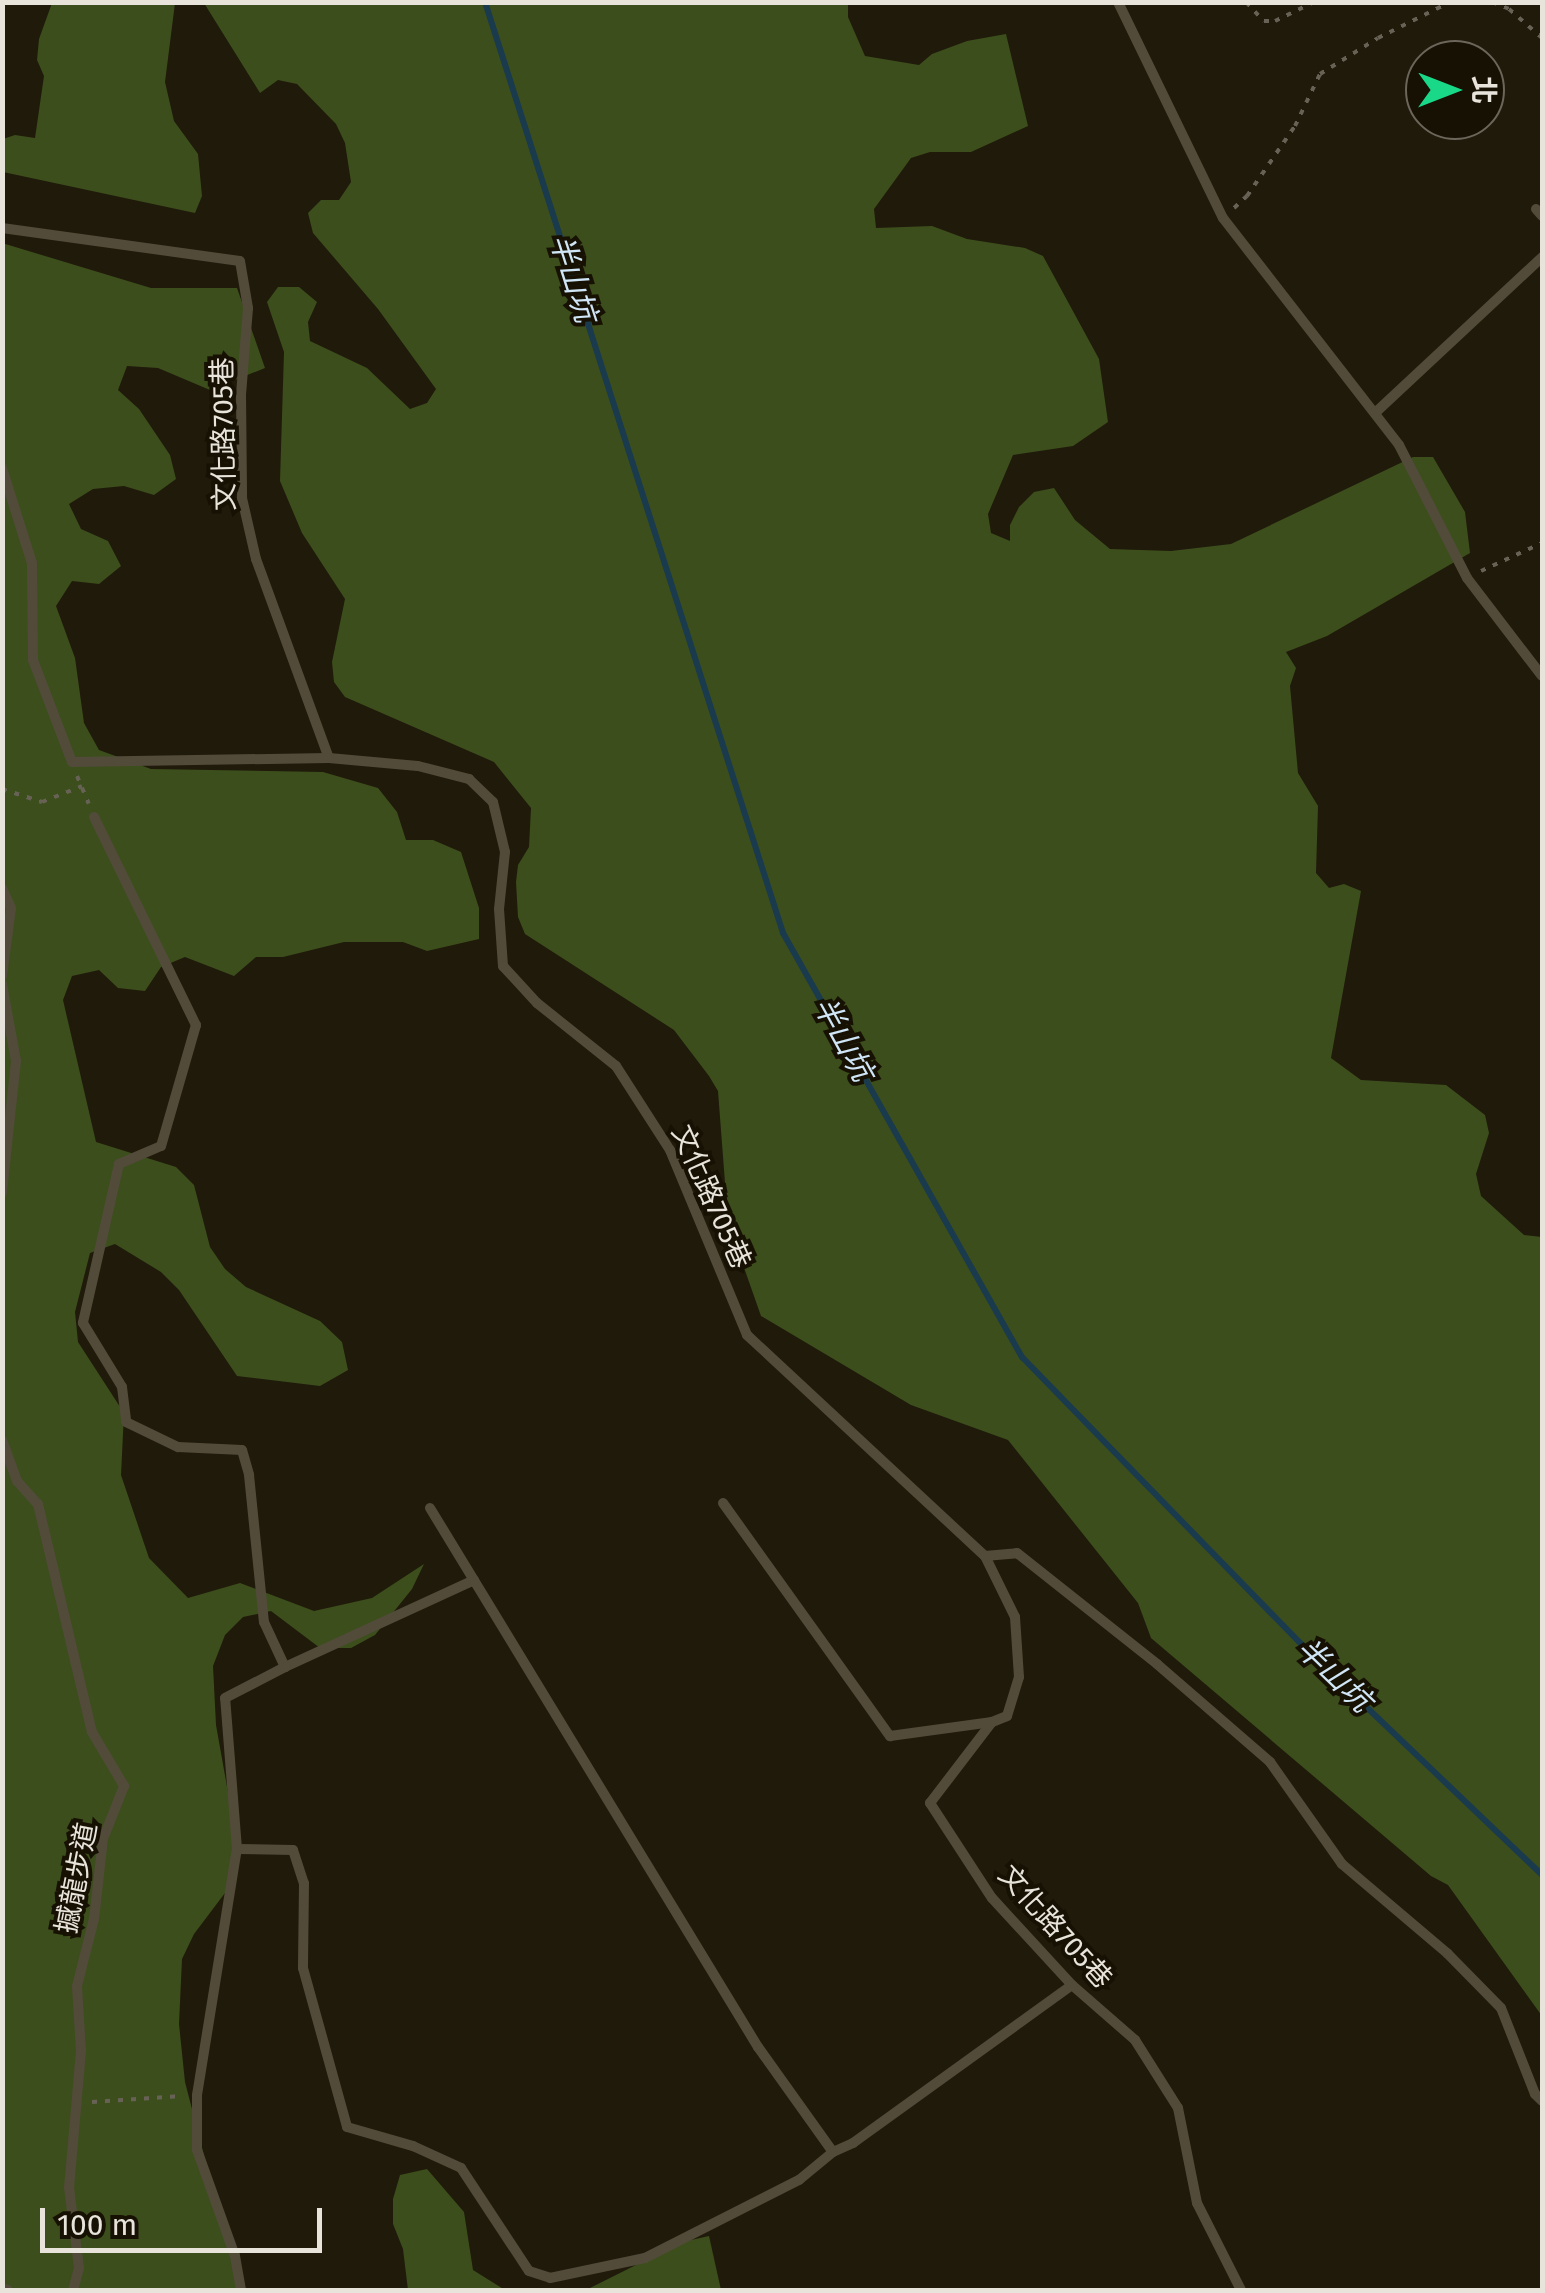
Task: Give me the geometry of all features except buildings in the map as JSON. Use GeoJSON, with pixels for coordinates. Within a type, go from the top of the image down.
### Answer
{"type":"FeatureCollection","features":[{"type":"Feature","properties":{"kind":"lane"},"geometry":{"type":"LineString","coordinates":[[1118,2],[1222,218],[1399,445],[1468,578],[1542,676]]}},
{"type":"Feature","properties":{"kind":"lane","name":"文化路705巷"},"geometry":{"type":"LineString","coordinates":[[2,228],[240,261],[248,308],[241,394],[242,498],[256,559],[329,758],[418,766],[470,779],[492,802],[505,852],[500,910],[503,966],[537,1003],[616,1066],[670,1150],[746,1336],[985,1556],[1015,1617],[1019,1677],[1006,1716],[992,1722],[930,1802],[992,1898],[1072,1985],[1135,2040],[1178,2108],[1196,2203],[1241,2290]]}},
{"type":"Feature","properties":{"kind":"lane"},"geometry":{"type":"LineString","coordinates":[[1375,413],[1542,257]]}},
{"type":"Feature","properties":{"kind":"lane"},"geometry":{"type":"LineString","coordinates":[[2,468],[32,563],[32,660],[72,762],[329,758]]}},
{"type":"Feature","properties":{"kind":"lane"},"geometry":{"type":"LineString","coordinates":[[94,816],[196,1026],[161,1146],[119,1164],[84,1323],[122,1386],[126,1422],[178,1447],[242,1450],[264,1622],[285,1667]]}},
{"type":"Feature","properties":{"kind":"lane"},"geometry":{"type":"LineString","coordinates":[[2,888],[11,908],[2,976]]}},
{"type":"Feature","properties":{"kind":"lane"},"geometry":{"type":"LineString","coordinates":[[2,984],[16,1062],[2,1194]]}},
{"type":"Feature","properties":{"kind":"lane","name":"撼龍步道"},"geometry":{"type":"LineString","coordinates":[[2,1440],[17,1482],[38,1504],[92,1732],[124,1786],[103,1839],[94,1919],[77,1986],[81,2051],[69,2187],[79,2268],[73,2290]]}},
{"type":"Feature","properties":{"kind":"lane"},"geometry":{"type":"LineString","coordinates":[[722,1503],[890,1736],[992,1722]]}},
{"type":"Feature","properties":{"kind":"lane"},"geometry":{"type":"LineString","coordinates":[[430,1508],[758,2047],[833,2152]]}},
{"type":"Feature","properties":{"kind":"lane"},"geometry":{"type":"LineString","coordinates":[[985,1556],[1016,1554],[1157,1664],[1270,1762],[1342,1864],[1447,1952],[1501,2008],[1535,2094],[1542,2101]]}},
{"type":"Feature","properties":{"kind":"lane"},"geometry":{"type":"LineString","coordinates":[[241,2290],[235,2256],[196,2150],[197,2095],[237,1849],[225,1698],[474,1580]]}},
{"type":"Feature","properties":{"kind":"lane"},"geometry":{"type":"LineString","coordinates":[[237,1849],[294,1850],[304,1883],[303,1968],[347,2128],[414,2146],[461,2168],[529,2272],[550,2278],[645,2258],[799,2180],[833,2152],[1072,1985]]}},
{"type":"Feature","properties":{"kind":"path"},"geometry":{"type":"LineString","coordinates":[[1246,2],[1264,21],[1275,22],[1314,2]]}},
{"type":"Feature","properties":{"kind":"path"},"geometry":{"type":"LineString","coordinates":[[1222,218],[1247,196],[1295,126],[1320,74],[1378,38],[1450,2]]}},
{"type":"Feature","properties":{"kind":"path"},"geometry":{"type":"LineString","coordinates":[[1492,2],[1509,9],[1542,38]]}},
{"type":"Feature","properties":{"kind":"path"},"geometry":{"type":"LineString","coordinates":[[1468,578],[1542,544]]}},
{"type":"Feature","properties":{"kind":"path"},"geometry":{"type":"LineString","coordinates":[[72,762],[94,816]]}},
{"type":"Feature","properties":{"kind":"path"},"geometry":{"type":"LineString","coordinates":[[2,789],[42,802],[82,786]]}},
{"type":"Feature","properties":{"kind":"path"},"geometry":{"type":"LineString","coordinates":[[74,2103],[197,2095]]}},
{"type":"Feature","properties":{"kind":"green space"},"geometry":{"type":"Polygon","coordinates":[[[52,3],[175,3],[165,82],[174,121],[198,154],[202,196],[195,213],[3,172],[3,139],[15,135],[35,138],[44,76],[37,60],[39,39],[52,3]]]}},
{"type":"Feature","properties":{"kind":"green space"},"geometry":{"type":"Polygon","coordinates":[[[204,3],[848,3],[848,17],[865,56],[919,65],[932,54],[967,41],[1006,34],[1028,126],[971,152],[930,152],[911,158],[874,209],[876,228],[932,226],[967,239],[1025,248],[1043,256],[1099,359],[1108,422],[1073,446],[1013,455],[988,514],[991,533],[1010,541],[1010,525],[1019,507],[1034,492],[1054,488],[1075,520],[1110,549],[1171,551],[1231,544],[1413,457],[1433,457],[1465,512],[1470,553],[1327,636],[1286,652],[1296,668],[1290,686],[1298,773],[1318,806],[1316,873],[1329,888],[1344,884],[1361,891],[1331,1058],[1361,1080],[1446,1085],[1485,1115],[1489,1133],[1476,1174],[1481,1196],[1524,1235],[1542,1237],[1542,2016],[1448,1885],[1431,1876],[1151,1638],[1138,1603],[1008,1440],[911,1405],[761,1316],[728,1222],[718,1091],[709,1076],[674,1030],[525,934],[518,917],[516,882],[518,865],[529,847],[531,808],[494,762],[345,697],[334,682],[332,662],[345,599],[302,533],[280,481],[284,352],[267,302],[278,287],[299,287],[317,302],[308,322],[310,341],[367,368],[410,409],[427,403],[436,389],[378,309],[313,233],[308,213],[321,200],[339,200],[351,182],[345,143],[336,124],[297,84],[278,80],[260,93],[204,3]]]}},
{"type":"Feature","properties":{"kind":"green space"},"geometry":{"type":"Polygon","coordinates":[[[2,243],[151,288],[237,288],[265,368],[210,390],[158,368],[127,366],[118,390],[139,409],[170,455],[176,479],[154,495],[124,486],[93,489],[69,504],[81,529],[108,541],[121,566],[99,584],[72,581],[56,606],[75,658],[84,723],[99,750],[151,769],[323,772],[378,788],[397,812],[406,840],[433,840],[461,852],[479,908],[479,939],[427,951],[403,942],[344,942],[283,957],[256,957],[234,976],[185,957],[161,967],[145,991],[118,988],[99,970],[72,976],[63,1000],[96,1142],[176,1167],[194,1185],[210,1247],[225,1269],[246,1287],[320,1321],[342,1342],[348,1370],[320,1386],[237,1376],[179,1290],[161,1272],[115,1244],[90,1253],[75,1312],[78,1342],[124,1413],[121,1475],[149,1558],[188,1598],[240,1583],[314,1611],[372,1598],[424,1564],[412,1589],[375,1635],[351,1648],[320,1648],[271,1611],[243,1617],[225,1635],[213,1666],[216,1725],[234,1826],[231,1885],[194,1934],[182,1959],[179,2024],[185,2082],[239,2290],[3,2290],[2,243]]]}},
{"type":"Feature","properties":{"kind":"green space"},"geometry":{"type":"Polygon","coordinates":[[[427,2169],[464,2212],[473,2270],[505,2290],[408,2290],[403,2249],[393,2224],[393,2199],[400,2175],[427,2169]]]}},
{"type":"Feature","properties":{"kind":"green space"},"geometry":{"type":"Polygon","coordinates":[[[709,2236],[721,2290],[586,2290],[682,2242],[709,2236]]]}},
{"type":"Feature","properties":{"kind":"waterway","name":"半山坑"},"geometry":{"type":"LineString","coordinates":[[485,2],[783,933],[1022,1357],[1313,1656],[1542,1875]]}}]}
